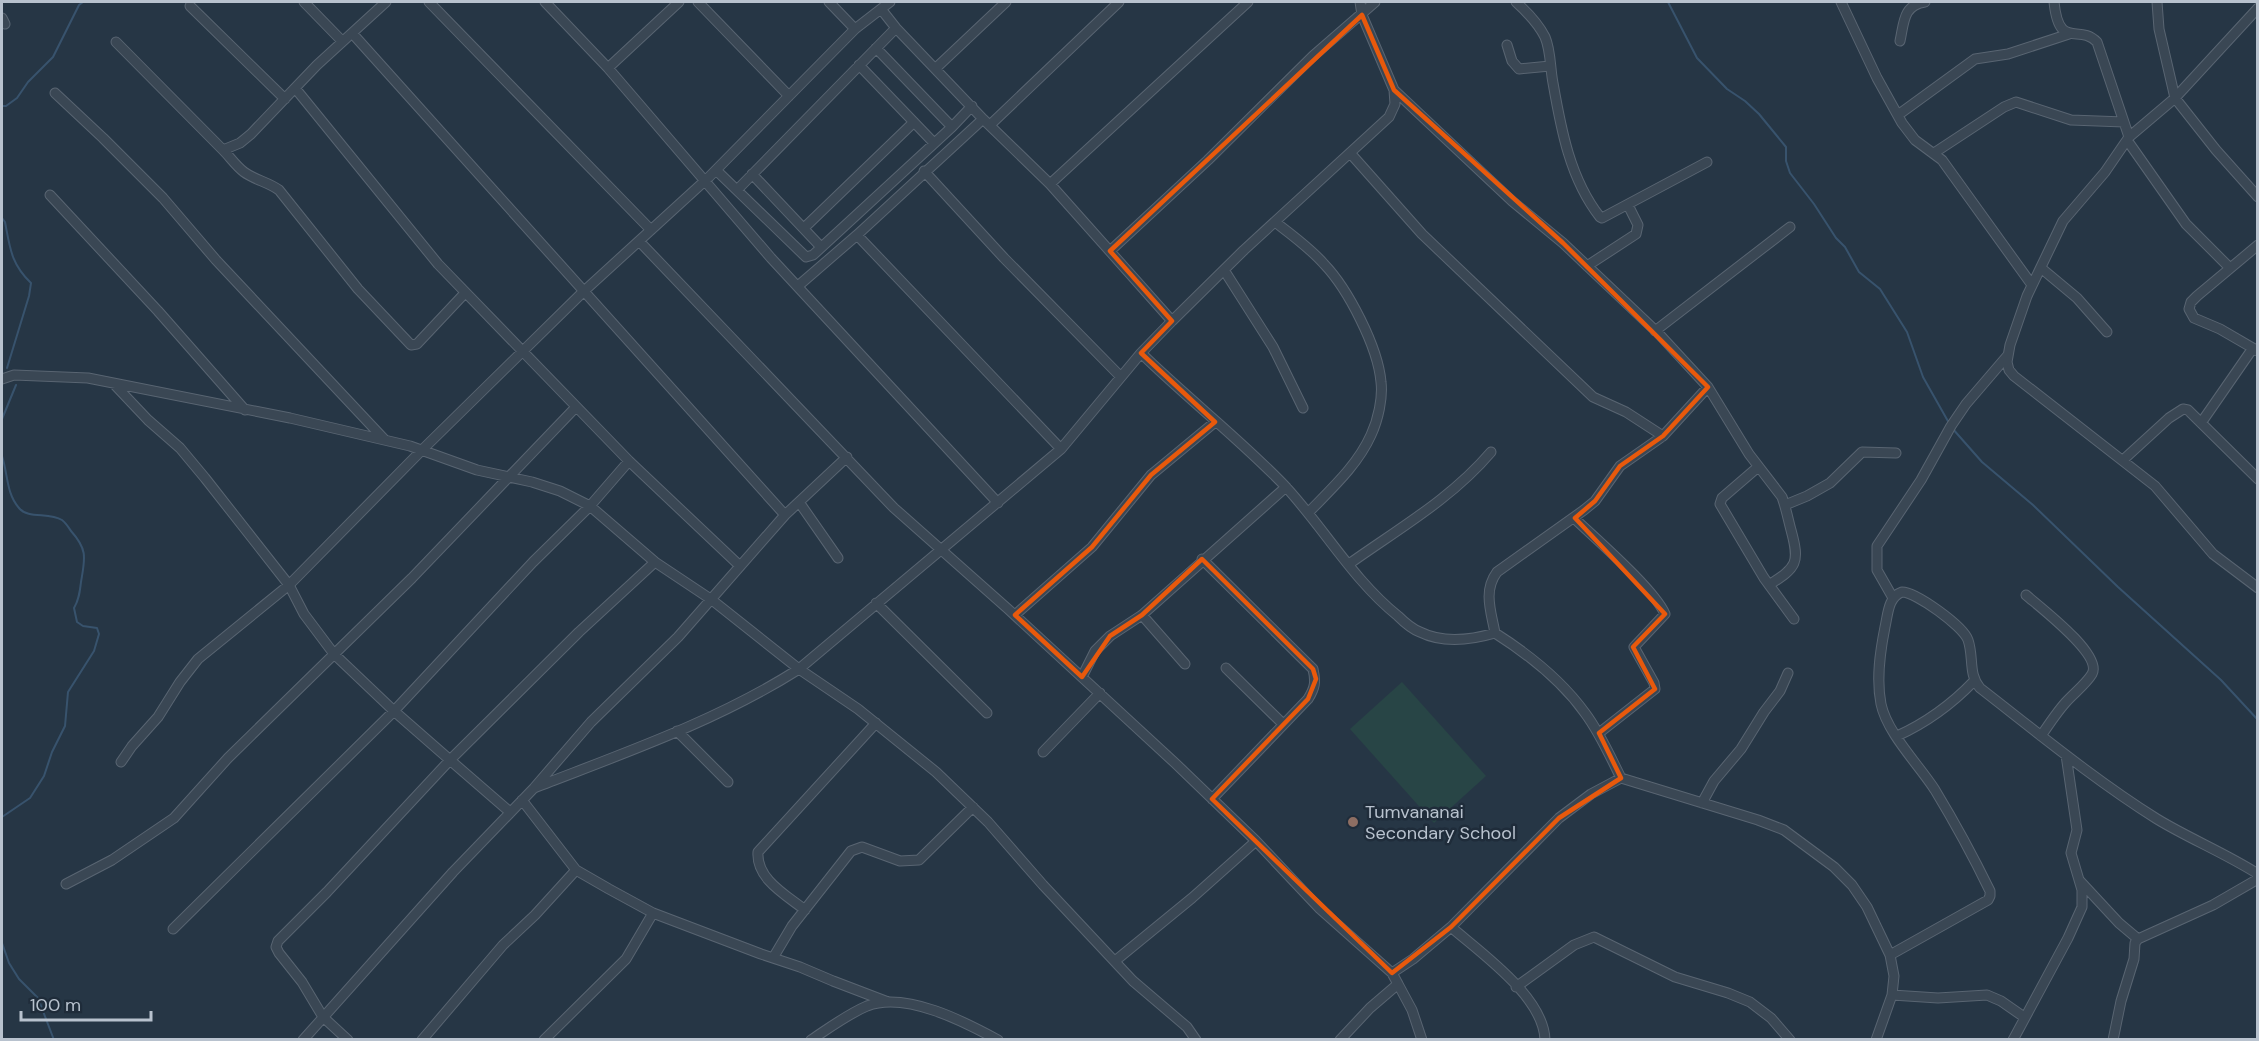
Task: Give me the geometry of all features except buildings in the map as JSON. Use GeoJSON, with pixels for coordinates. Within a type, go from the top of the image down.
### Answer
{"type":"FeatureCollection","features":[{"type":"Feature","properties":{"kind":"street"},"geometry":{"type":"LineString","coordinates":[[304,2],[342,41]]}},
{"type":"Feature","properties":{"kind":"street"},"geometry":{"type":"LineString","coordinates":[[223,150],[247,138],[342,41],[386,2]]}},
{"type":"Feature","properties":{"kind":"street"},"geometry":{"type":"LineString","coordinates":[[429,2],[651,230]]}},
{"type":"Feature","properties":{"kind":"street"},"geometry":{"type":"LineString","coordinates":[[545,2],[608,68],[704,182],[798,286],[998,503]]}},
{"type":"Feature","properties":{"kind":"street"},"geometry":{"type":"LineString","coordinates":[[608,68],[679,2]]}},
{"type":"Feature","properties":{"kind":"street"},"geometry":{"type":"LineString","coordinates":[[698,2],[789,96]]}},
{"type":"Feature","properties":{"kind":"street"},"geometry":{"type":"LineString","coordinates":[[829,2],[855,29]]}},
{"type":"Feature","properties":{"kind":"street"},"geometry":{"type":"LineString","coordinates":[[121,762],[158,717],[198,659],[289,585],[523,351],[704,182],[855,29],[890,2]]}},
{"type":"Feature","properties":{"kind":"street"},"geometry":{"type":"LineString","coordinates":[[936,68],[1006,2]]}},
{"type":"Feature","properties":{"kind":"street"},"geometry":{"type":"LineString","coordinates":[[798,286],[857,235],[924,171],[986,122],[1119,2]]}},
{"type":"Feature","properties":{"kind":"street"},"geometry":{"type":"LineString","coordinates":[[1050,184],[1248,2]]}},
{"type":"Feature","properties":{"kind":"street"},"geometry":{"type":"LineString","coordinates":[[534,788],[638,749],[767,689],[799,669],[1061,449],[1141,353],[1172,321],[1389,117],[1395,104],[1394,90],[1362,15],[1360,2]]}},
{"type":"Feature","properties":{"kind":"street"},"geometry":{"type":"LineString","coordinates":[[1110,251],[1208,160],[1313,56],[1375,2]]}},
{"type":"Feature","properties":{"kind":"street"},"geometry":{"type":"LineString","coordinates":[[1516,2],[1530,16],[1549,49],[1558,113],[1571,163],[1586,194],[1602,218],[1707,162]]}},
{"type":"Feature","properties":{"kind":"street"},"geometry":{"type":"LineString","coordinates":[[1841,2],[1854,32],[1898,115],[1915,140],[1934,153],[1947,167],[2032,285]]}},
{"type":"Feature","properties":{"kind":"street"},"geometry":{"type":"LineString","coordinates":[[1900,41],[1906,12],[1916,3],[1925,2]]}},
{"type":"Feature","properties":{"kind":"street"},"geometry":{"type":"LineString","coordinates":[[2054,2],[2057,21],[2062,29],[2069,34],[2091,38],[2097,42],[2128,139],[2186,224],[2230,268]]}},
{"type":"Feature","properties":{"kind":"street"},"geometry":{"type":"LineString","coordinates":[[2157,2],[2159,29],[2175,98],[2216,150],[2258,197]]}},
{"type":"Feature","properties":{"kind":"street"},"geometry":{"type":"LineString","coordinates":[[190,6],[285,99]]}},
{"type":"Feature","properties":{"kind":"street"},"geometry":{"type":"LineString","coordinates":[[1893,598],[1877,570],[1877,546],[1921,480],[1966,404],[2008,355],[2032,285],[2063,221],[2106,172],[2128,139],[2175,98],[2256,7]]}},
{"type":"Feature","properties":{"kind":"street"},"geometry":{"type":"LineString","coordinates":[[881,9],[896,28],[986,122],[1050,184],[1172,321]]}},
{"type":"Feature","properties":{"kind":"street"},"geometry":{"type":"LineString","coordinates":[[737,190],[896,28]]}},
{"type":"Feature","properties":{"kind":"street"},"geometry":{"type":"LineString","coordinates":[[352,33],[785,515]]}},
{"type":"Feature","properties":{"kind":"street"},"geometry":{"type":"LineString","coordinates":[[1898,115],[1975,59],[2008,54],[2069,34]]}},
{"type":"Feature","properties":{"kind":"street"},"geometry":{"type":"LineString","coordinates":[[116,42],[245,173],[270,183],[279,190],[358,289],[411,345],[417,344],[465,293]]}},
{"type":"Feature","properties":{"kind":"street"},"geometry":{"type":"LineString","coordinates":[[1507,45],[1512,61],[1519,69],[1550,66]]}},
{"type":"Feature","properties":{"kind":"street"},"geometry":{"type":"LineString","coordinates":[[876,48],[952,127]]}},
{"type":"Feature","properties":{"kind":"street"},"geometry":{"type":"LineString","coordinates":[[859,65],[934,143]]}},
{"type":"Feature","properties":{"kind":"street"},"geometry":{"type":"LineString","coordinates":[[295,88],[438,264],[629,461],[740,566]]}},
{"type":"Feature","properties":{"kind":"street"},"geometry":{"type":"LineString","coordinates":[[1394,90],[1445,140],[1587,266],[1655,331],[1708,387],[1758,467],[1785,505],[1797,549],[1796,560],[1790,570],[1769,585]]}},
{"type":"Feature","properties":{"kind":"street"},"geometry":{"type":"LineString","coordinates":[[55,93],[104,138],[163,198],[216,260],[384,440]]}},
{"type":"Feature","properties":{"kind":"street"},"geometry":{"type":"LineString","coordinates":[[1934,153],[2004,107],[2016,102],[2071,120],[2124,122]]}},
{"type":"Feature","properties":{"kind":"street"},"geometry":{"type":"LineString","coordinates":[[716,170],[800,254],[806,257],[813,255],[972,106]]}},
{"type":"Feature","properties":{"kind":"street"},"geometry":{"type":"LineString","coordinates":[[804,228],[914,122]]}},
{"type":"Feature","properties":{"kind":"street"},"geometry":{"type":"LineString","coordinates":[[1351,154],[1422,234],[1582,387],[1601,402],[1626,412],[1663,436]]}},
{"type":"Feature","properties":{"kind":"street"},"geometry":{"type":"LineString","coordinates":[[924,171],[1004,258],[1121,377]]}},
{"type":"Feature","properties":{"kind":"street"},"geometry":{"type":"LineString","coordinates":[[752,174],[821,247]]}},
{"type":"Feature","properties":{"kind":"street"},"geometry":{"type":"LineString","coordinates":[[50,195],[158,311],[245,410]]}},
{"type":"Feature","properties":{"kind":"street"},"geometry":{"type":"LineString","coordinates":[[1587,266],[1639,230],[1628,205]]}},
{"type":"Feature","properties":{"kind":"street"},"geometry":{"type":"LineString","coordinates":[[1275,222],[1326,265],[1356,309],[1382,385],[1376,423],[1367,443],[1342,479],[1308,513]]}},
{"type":"Feature","properties":{"kind":"street"},"geometry":{"type":"LineString","coordinates":[[1655,331],[1790,227]]}},
{"type":"Feature","properties":{"kind":"street"},"geometry":{"type":"LineString","coordinates":[[857,235],[1061,449]]}},
{"type":"Feature","properties":{"kind":"street"},"geometry":{"type":"LineString","coordinates":[[639,241],[894,508],[1083,677],[1256,841],[1320,909],[1392,973],[1412,1010],[1422,1040]]}},
{"type":"Feature","properties":{"kind":"street"},"geometry":{"type":"LineString","coordinates":[[2201,423],[2255,349],[2194,318],[2189,309],[2191,302],[2258,245]]}},
{"type":"Feature","properties":{"kind":"street"},"geometry":{"type":"LineString","coordinates":[[2041,268],[2082,303],[2107,332]]}},
{"type":"Feature","properties":{"kind":"street"},"geometry":{"type":"LineString","coordinates":[[1224,270],[1273,347],[1302,408]]}},
{"type":"Feature","properties":{"kind":"street"},"geometry":{"type":"LineString","coordinates":[[1141,353],[1286,487],[1383,604],[1419,632],[1454,640],[1479,638],[1495,633]]}},
{"type":"Feature","properties":{"kind":"street"},"geometry":{"type":"LineString","coordinates":[[2008,355],[2009,370],[2014,376],[2155,486],[2213,554],[2258,588]]}},
{"type":"Feature","properties":{"kind":"street"},"geometry":{"type":"LineString","coordinates":[[2,379],[14,375],[32,377],[65,375],[290,418],[384,440],[477,470],[553,489],[590,506],[655,562],[712,600],[799,669],[876,723],[936,772],[973,807],[1133,981],[1187,1027],[1196,1040]]}},
{"type":"Feature","properties":{"kind":"street"},"geometry":{"type":"LineString","coordinates":[[113,383],[148,420],[180,448],[289,585],[304,614],[334,654],[394,711],[510,812]]}},
{"type":"Feature","properties":{"kind":"street"},"geometry":{"type":"LineString","coordinates":[[1621,778],[1599,733],[1576,701],[1561,686],[1495,633],[1488,596],[1492,578],[1503,567],[1595,501],[1620,466],[1663,436],[1708,387]]}},
{"type":"Feature","properties":{"kind":"street"},"geometry":{"type":"LineString","coordinates":[[66,884],[112,860],[174,818],[228,758],[412,578],[576,406]]}},
{"type":"Feature","properties":{"kind":"street"},"geometry":{"type":"LineString","coordinates":[[2123,460],[2180,410],[2188,410],[2258,479]]}},
{"type":"Feature","properties":{"kind":"street"},"geometry":{"type":"LineString","coordinates":[[1015,615],[1092,547],[1151,475],[1215,422]]}},
{"type":"Feature","properties":{"kind":"street"},"geometry":{"type":"LineString","coordinates":[[1349,564],[1438,503],[1491,452]]}},
{"type":"Feature","properties":{"kind":"street"},"geometry":{"type":"LineString","coordinates":[[1785,505],[1830,483],[1862,452],[1896,453]]}},
{"type":"Feature","properties":{"kind":"street"},"geometry":{"type":"LineString","coordinates":[[303,1040],[534,788],[591,722],[712,600],[785,515],[847,457]]}},
{"type":"Feature","properties":{"kind":"street"},"geometry":{"type":"LineString","coordinates":[[172,929],[394,711],[526,570],[590,506],[629,461]]}},
{"type":"Feature","properties":{"kind":"street"},"geometry":{"type":"LineString","coordinates":[[1758,467],[1722,498],[1720,504],[1769,585],[1794,619]]}},
{"type":"Feature","properties":{"kind":"street"},"geometry":{"type":"LineString","coordinates":[[1083,677],[1100,645],[1142,615],[1202,559],[1286,487]]}},
{"type":"Feature","properties":{"kind":"street"},"geometry":{"type":"LineString","coordinates":[[799,502],[838,558]]}},
{"type":"Feature","properties":{"kind":"street"},"geometry":{"type":"LineString","coordinates":[[1574,518],[1642,585],[1660,604],[1665,614],[1634,647],[1655,689],[1599,733]]}},
{"type":"Feature","properties":{"kind":"street"},"geometry":{"type":"LineString","coordinates":[[1202,559],[1313,669],[1316,686],[1308,699],[1212,799]]}},
{"type":"Feature","properties":{"kind":"street"},"geometry":{"type":"LineString","coordinates":[[348,1040],[323,1017],[302,982],[279,953],[276,947],[278,941],[450,760],[579,632],[655,562]]}},
{"type":"Feature","properties":{"kind":"street"},"geometry":{"type":"LineString","coordinates":[[1890,955],[1988,900],[1990,896],[1990,891],[1958,828],[1898,736],[1882,706],[1879,684],[1883,638],[1893,598],[1902,592],[1915,595],[1965,633],[1970,645],[1974,681],[1980,688],[2066,755],[2156,818],[2186,836],[2237,860],[2258,874]]}},
{"type":"Feature","properties":{"kind":"street"},"geometry":{"type":"LineString","coordinates":[[2026,595],[2084,648],[2092,658],[2094,667],[2092,674],[2063,705],[2041,736]]}},
{"type":"Feature","properties":{"kind":"street"},"geometry":{"type":"LineString","coordinates":[[876,603],[987,713]]}},
{"type":"Feature","properties":{"kind":"street"},"geometry":{"type":"LineString","coordinates":[[1142,615],[1185,664]]}},
{"type":"Feature","properties":{"kind":"street"},"geometry":{"type":"LineString","coordinates":[[1226,668],[1283,724]]}},
{"type":"Feature","properties":{"kind":"street"},"geometry":{"type":"LineString","coordinates":[[1702,803],[1714,781],[1741,749],[1780,691],[1788,673]]}},
{"type":"Feature","properties":{"kind":"street"},"geometry":{"type":"LineString","coordinates":[[1898,736],[1945,710],[1974,681]]}},
{"type":"Feature","properties":{"kind":"street"},"geometry":{"type":"LineString","coordinates":[[1043,752],[1100,693]]}},
{"type":"Feature","properties":{"kind":"street"},"geometry":{"type":"LineString","coordinates":[[805,910],[766,879],[757,864],[758,852],[876,723]]}},
{"type":"Feature","properties":{"kind":"street"},"geometry":{"type":"LineString","coordinates":[[677,731],[728,782]]}},
{"type":"Feature","properties":{"kind":"street"},"geometry":{"type":"LineString","coordinates":[[2013,1040],[2068,938],[2082,907],[2083,897],[2071,853],[2077,830],[2066,755]]}},
{"type":"Feature","properties":{"kind":"street"},"geometry":{"type":"LineString","coordinates":[[1392,973],[1413,959],[1451,927],[1559,818],[1591,794],[1621,778],[1784,830],[1834,867],[1852,885],[1867,907],[1890,955],[1894,975],[1892,995],[1876,1040]]}},
{"type":"Feature","properties":{"kind":"street"},"geometry":{"type":"LineString","coordinates":[[522,800],[576,870],[653,914],[800,967],[888,1002],[950,1015],[998,1040]]}},
{"type":"Feature","properties":{"kind":"street"},"geometry":{"type":"LineString","coordinates":[[773,958],[805,910],[855,849],[865,847],[900,861],[919,860],[973,807]]}},
{"type":"Feature","properties":{"kind":"street"},"geometry":{"type":"LineString","coordinates":[[1114,961],[1192,898],[1256,841]]}},
{"type":"Feature","properties":{"kind":"street"},"geometry":{"type":"LineString","coordinates":[[422,1040],[503,945],[535,915],[576,870]]}},
{"type":"Feature","properties":{"kind":"street"},"geometry":{"type":"LineString","coordinates":[[2079,879],[2119,923],[2138,939]]}},
{"type":"Feature","properties":{"kind":"street"},"geometry":{"type":"LineString","coordinates":[[2113,1040],[2118,1012],[2138,939],[2213,905],[2258,879]]}},
{"type":"Feature","properties":{"kind":"street"},"geometry":{"type":"LineString","coordinates":[[544,1040],[626,958],[653,914]]}},
{"type":"Feature","properties":{"kind":"street"},"geometry":{"type":"LineString","coordinates":[[1451,927],[1516,987],[1539,1016],[1545,1030],[1545,1040]]}},
{"type":"Feature","properties":{"kind":"street"},"geometry":{"type":"LineString","coordinates":[[1516,987],[1574,945],[1594,937],[1675,977],[1750,1002],[1771,1018],[1790,1040]]}},
{"type":"Feature","properties":{"kind":"street"},"geometry":{"type":"LineString","coordinates":[[1340,1040],[1370,1008],[1398,984]]}},
{"type":"Feature","properties":{"kind":"street"},"geometry":{"type":"LineString","coordinates":[[1892,995],[1938,998],[1987,995],[2001,1001],[2024,1017]]}},
{"type":"Feature","properties":{"kind":"street"},"geometry":{"type":"LineString","coordinates":[[811,1040],[866,1006],[888,1002]]}},
{"type":"Feature","properties":{"kind":"highlighted area"},"geometry":{"type":"Polygon","coordinates":[[[1362,15],[1394,90],[1563,243],[1708,387],[1663,436],[1620,466],[1595,501],[1575,518],[1665,614],[1633,647],[1655,689],[1599,733],[1621,778],[1559,818],[1451,927],[1392,973],[1212,799],[1308,699],[1316,679],[1313,669],[1202,559],[1142,615],[1110,636],[1082,677],[1015,615],[1092,547],[1151,475],[1215,422],[1141,353],[1172,321],[1110,251],[1362,15]]]}},
{"type":"Feature","properties":{"kind":"green space"},"geometry":{"type":"Polygon","coordinates":[[[1402,682],[1486,776],[1434,823],[1350,729],[1402,682]]]}},
{"type":"Feature","properties":{"kind":"waterway"},"geometry":{"type":"LineString","coordinates":[[2,106],[6,106],[17,98],[28,82],[53,57],[79,5],[83,2]]}},
{"type":"Feature","properties":{"kind":"waterway"},"geometry":{"type":"LineString","coordinates":[[1668,2],[1697,58],[1727,89],[1759,114],[1786,147],[1786,161],[1790,173],[1836,238],[1845,247],[1859,272],[1880,289],[1907,332],[1923,377],[1949,423]]}},
{"type":"Feature","properties":{"kind":"waterway"},"geometry":{"type":"LineString","coordinates":[[2,218],[15,262],[31,283],[7,368]]}},
{"type":"Feature","properties":{"kind":"waterway"},"geometry":{"type":"LineString","coordinates":[[2,427],[2,419],[16,385]]}},
{"type":"Feature","properties":{"kind":"waterway"},"geometry":{"type":"LineString","coordinates":[[1952,428],[1982,462],[2033,505],[2118,587],[2221,680],[2258,720]]}},
{"type":"Feature","properties":{"kind":"waterway"},"geometry":{"type":"LineString","coordinates":[[2,456],[9,490],[19,508],[33,515],[51,516],[62,520],[83,549],[84,567],[74,608],[77,622],[83,626],[97,628],[99,634],[94,651],[68,692],[65,726],[52,752],[44,776],[30,798],[2,817]]}},
{"type":"Feature","properties":{"kind":"waterway"},"geometry":{"type":"LineString","coordinates":[[2,943],[9,963],[19,979],[38,998],[54,1040]]}},
{"type":"Feature","properties":{"kind":"place","name":"Tumvananai Secondary School"},"geometry":{"type":"Point","coordinates":[1353,822]}}]}
